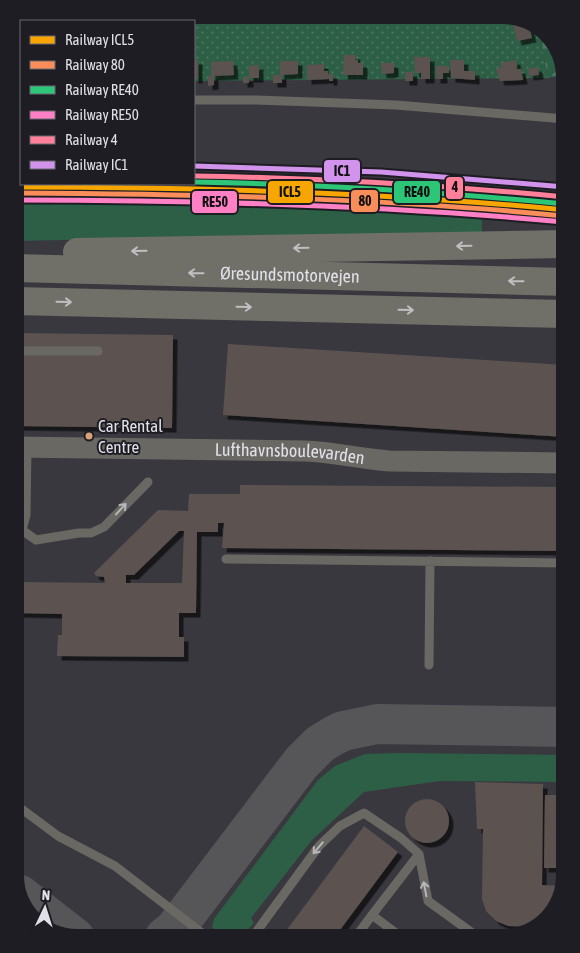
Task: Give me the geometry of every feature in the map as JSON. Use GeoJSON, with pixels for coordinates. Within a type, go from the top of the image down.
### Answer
{"type":"FeatureCollection","features":[{"type":"Feature","properties":{"kind":"highway"},"geometry":{"type":"LineString","coordinates":[[24,253],[556,244]]}},
{"type":"Feature","properties":{"kind":"highway","name":"Øresundsmotorvejen"},"geometry":{"type":"LineString","coordinates":[[24,268],[556,282]]}},
{"type":"Feature","properties":{"kind":"highway","name":"Øresundsmotorvejen"},"geometry":{"type":"LineString","coordinates":[[24,301],[556,314]]}},
{"type":"Feature","properties":{"kind":"highway"},"geometry":{"type":"LineString","coordinates":[[488,312],[556,321]]}},
{"type":"Feature","properties":{"kind":"street","name":"Lufthavnsboulevarden"},"geometry":{"type":"LineString","coordinates":[[24,454],[304,451],[389,461],[556,462]]}},
{"type":"Feature","properties":{"kind":"street","name":"Lufthavnsboulevarden"},"geometry":{"type":"LineString","coordinates":[[24,454],[310,463],[374,472],[556,475]]}},
{"type":"Feature","properties":{"kind":"lane"},"geometry":{"type":"LineString","coordinates":[[195,100],[256,100],[396,105],[556,118]]}},
{"type":"Feature","properties":{"kind":"lane"},"geometry":{"type":"LineString","coordinates":[[24,352],[98,351]]}},
{"type":"Feature","properties":{"kind":"lane"},"geometry":{"type":"LineString","coordinates":[[24,534],[36,540],[79,532],[91,533],[104,527],[148,482]]}},
{"type":"Feature","properties":{"kind":"lane"},"geometry":{"type":"LineString","coordinates":[[24,491],[26,515],[24,520]]}},
{"type":"Feature","properties":{"kind":"lane"},"geometry":{"type":"LineString","coordinates":[[226,559],[556,563]]}},
{"type":"Feature","properties":{"kind":"lane"},"geometry":{"type":"LineString","coordinates":[[429,665],[430,561]]}},
{"type":"Feature","properties":{"kind":"lane"},"geometry":{"type":"LineString","coordinates":[[24,811],[58,836],[115,866],[197,929]]}},
{"type":"Feature","properties":{"kind":"lane"},"geometry":{"type":"LineString","coordinates":[[258,929],[319,846],[340,826],[364,813],[401,838],[419,854],[428,901],[467,929]]}},
{"type":"Feature","properties":{"kind":"lane"},"geometry":{"type":"LineString","coordinates":[[362,929],[419,854]]}},
{"type":"Feature","properties":{"kind":"lane"},"geometry":{"type":"LineString","coordinates":[[372,915],[391,929]]}},
{"type":"Feature","properties":{"kind":"green space"},"geometry":{"type":"Polygon","coordinates":[[[195,24],[513,25],[527,29],[540,39],[548,78],[195,81],[195,24]]]}},
{"type":"Feature","properties":{"kind":"green space"},"geometry":{"type":"Polygon","coordinates":[[[540,39],[551,53],[555,67],[556,76],[548,78],[540,39]]]}},
{"type":"Feature","properties":{"kind":"green space"},"geometry":{"type":"Polygon","coordinates":[[[206,198],[482,212],[482,232],[24,241],[24,199],[206,198]]]}},
{"type":"Feature","properties":{"kind":"green space"},"geometry":{"type":"Polygon","coordinates":[[[365,754],[556,755],[556,782],[440,781],[364,792],[312,840],[251,918],[254,923],[248,929],[214,929],[212,927],[214,919],[318,780],[335,766],[365,754]]]}},
{"type":"Feature","properties":{"kind":"building"},"geometry":{"type":"Polygon","coordinates":[[[513,25],[530,31],[532,38],[517,41],[513,25]]]}},
{"type":"Feature","properties":{"kind":"building"},"geometry":{"type":"Polygon","coordinates":[[[344,55],[356,55],[355,60],[358,60],[358,63],[363,63],[363,75],[343,75],[344,55]]]}},
{"type":"Feature","properties":{"kind":"building"},"geometry":{"type":"Polygon","coordinates":[[[414,57],[430,57],[430,79],[421,79],[421,73],[415,73],[414,57]]]}},
{"type":"Feature","properties":{"kind":"building"},"geometry":{"type":"Polygon","coordinates":[[[195,60],[198,60],[198,79],[195,79],[195,60]]]}},
{"type":"Feature","properties":{"kind":"building"},"geometry":{"type":"Polygon","coordinates":[[[450,60],[464,60],[464,71],[475,71],[475,80],[451,78],[450,60]]]}},
{"type":"Feature","properties":{"kind":"building"},"geometry":{"type":"Polygon","coordinates":[[[516,60],[517,69],[521,69],[523,80],[500,81],[496,68],[501,68],[500,63],[516,60]]]}},
{"type":"Feature","properties":{"kind":"building"},"geometry":{"type":"Polygon","coordinates":[[[233,61],[234,75],[214,76],[214,85],[208,86],[208,76],[211,76],[211,62],[233,61]]]}},
{"type":"Feature","properties":{"kind":"building"},"geometry":{"type":"Polygon","coordinates":[[[280,61],[298,61],[298,74],[282,75],[282,83],[273,83],[273,75],[280,75],[280,61]]]}},
{"type":"Feature","properties":{"kind":"building"},"geometry":{"type":"Polygon","coordinates":[[[381,63],[394,63],[394,73],[382,74],[381,63]]]}},
{"type":"Feature","properties":{"kind":"building"},"geometry":{"type":"Polygon","coordinates":[[[324,64],[324,71],[328,71],[328,74],[333,74],[333,81],[329,81],[329,79],[307,80],[307,65],[324,64]]]}},
{"type":"Feature","properties":{"kind":"building"},"geometry":{"type":"Polygon","coordinates":[[[259,65],[259,78],[249,78],[249,83],[243,83],[243,77],[249,77],[249,66],[259,65]]]}},
{"type":"Feature","properties":{"kind":"building"},"geometry":{"type":"Polygon","coordinates":[[[436,66],[449,66],[449,73],[443,73],[443,79],[436,79],[436,66]]]}},
{"type":"Feature","properties":{"kind":"building"},"geometry":{"type":"Polygon","coordinates":[[[538,67],[539,75],[529,76],[528,69],[538,67]]]}},
{"type":"Feature","properties":{"kind":"building"},"geometry":{"type":"Polygon","coordinates":[[[405,72],[413,72],[413,81],[405,81],[405,72]]]}},
{"type":"Feature","properties":{"kind":"building","name":"Car Rental Centre"},"geometry":{"type":"Polygon","coordinates":[[[24,333],[173,335],[172,428],[24,426],[24,333]]]}},
{"type":"Feature","properties":{"kind":"building"},"geometry":{"type":"Polygon","coordinates":[[[228,344],[556,364],[556,436],[223,415],[228,344]]]}},
{"type":"Feature","properties":{"kind":"building"},"geometry":{"type":"Polygon","coordinates":[[[240,485],[556,487],[556,551],[222,548],[224,523],[218,523],[218,532],[197,532],[196,613],[179,613],[179,637],[184,637],[184,657],[57,656],[58,635],[62,635],[62,614],[24,613],[24,582],[105,583],[104,577],[96,576],[94,573],[158,510],[188,511],[189,494],[240,494],[240,485]],[[179,531],[134,575],[126,575],[126,583],[182,583],[184,531],[179,531]]]}},
{"type":"Feature","properties":{"kind":"building"},"geometry":{"type":"Polygon","coordinates":[[[475,782],[543,784],[542,885],[555,886],[549,903],[538,916],[527,924],[519,926],[508,926],[496,921],[486,911],[482,899],[483,829],[477,829],[475,782]]]}},
{"type":"Feature","properties":{"kind":"building"},"geometry":{"type":"Polygon","coordinates":[[[545,795],[556,795],[556,868],[544,868],[545,795]]]}},
{"type":"Feature","properties":{"kind":"building"},"geometry":{"type":"Polygon","coordinates":[[[431,799],[443,805],[448,812],[448,830],[443,837],[436,842],[423,843],[415,840],[408,833],[405,817],[408,809],[415,802],[431,799]]]}},
{"type":"Feature","properties":{"kind":"building"},"geometry":{"type":"Polygon","coordinates":[[[364,826],[398,852],[341,929],[287,929],[364,826]]]}},
{"type":"Feature","properties":{"kind":"taxiway"},"geometry":{"type":"LineString","coordinates":[[175,929],[301,763],[320,744],[333,736],[343,731],[377,724],[556,727]]}},
{"type":"Feature","properties":{"kind":"taxiway"},"geometry":{"type":"LineString","coordinates":[[32,904],[59,926]]}},
{"type":"Feature","properties":{"kind":"rail line","name":"IC1"},"geometry":{"type":"LineString","coordinates":[[195,166],[381,172],[556,186]]}},
{"type":"Feature","properties":{"kind":"rail line","name":"4"},"geometry":{"type":"LineString","coordinates":[[195,176],[380,183],[556,196]]}},
{"type":"Feature","properties":{"kind":"rail line","name":"RE40"},"geometry":{"type":"LineString","coordinates":[[195,182],[380,189],[556,203]]}},
{"type":"Feature","properties":{"kind":"rail line","name":"ICL5"},"geometry":{"type":"LineString","coordinates":[[24,187],[290,192],[428,199],[556,209]]}},
{"type":"Feature","properties":{"kind":"rail line","name":"80"},"geometry":{"type":"LineString","coordinates":[[24,193],[290,198],[427,205],[556,215]]}},
{"type":"Feature","properties":{"kind":"rail line","name":"RE50"},"geometry":{"type":"LineString","coordinates":[[24,200],[290,205],[427,211],[556,221]]}},
{"type":"Feature","properties":{"kind":"place","name":"Car Rental Centre"},"geometry":{"type":"Point","coordinates":[89,436]}}]}
